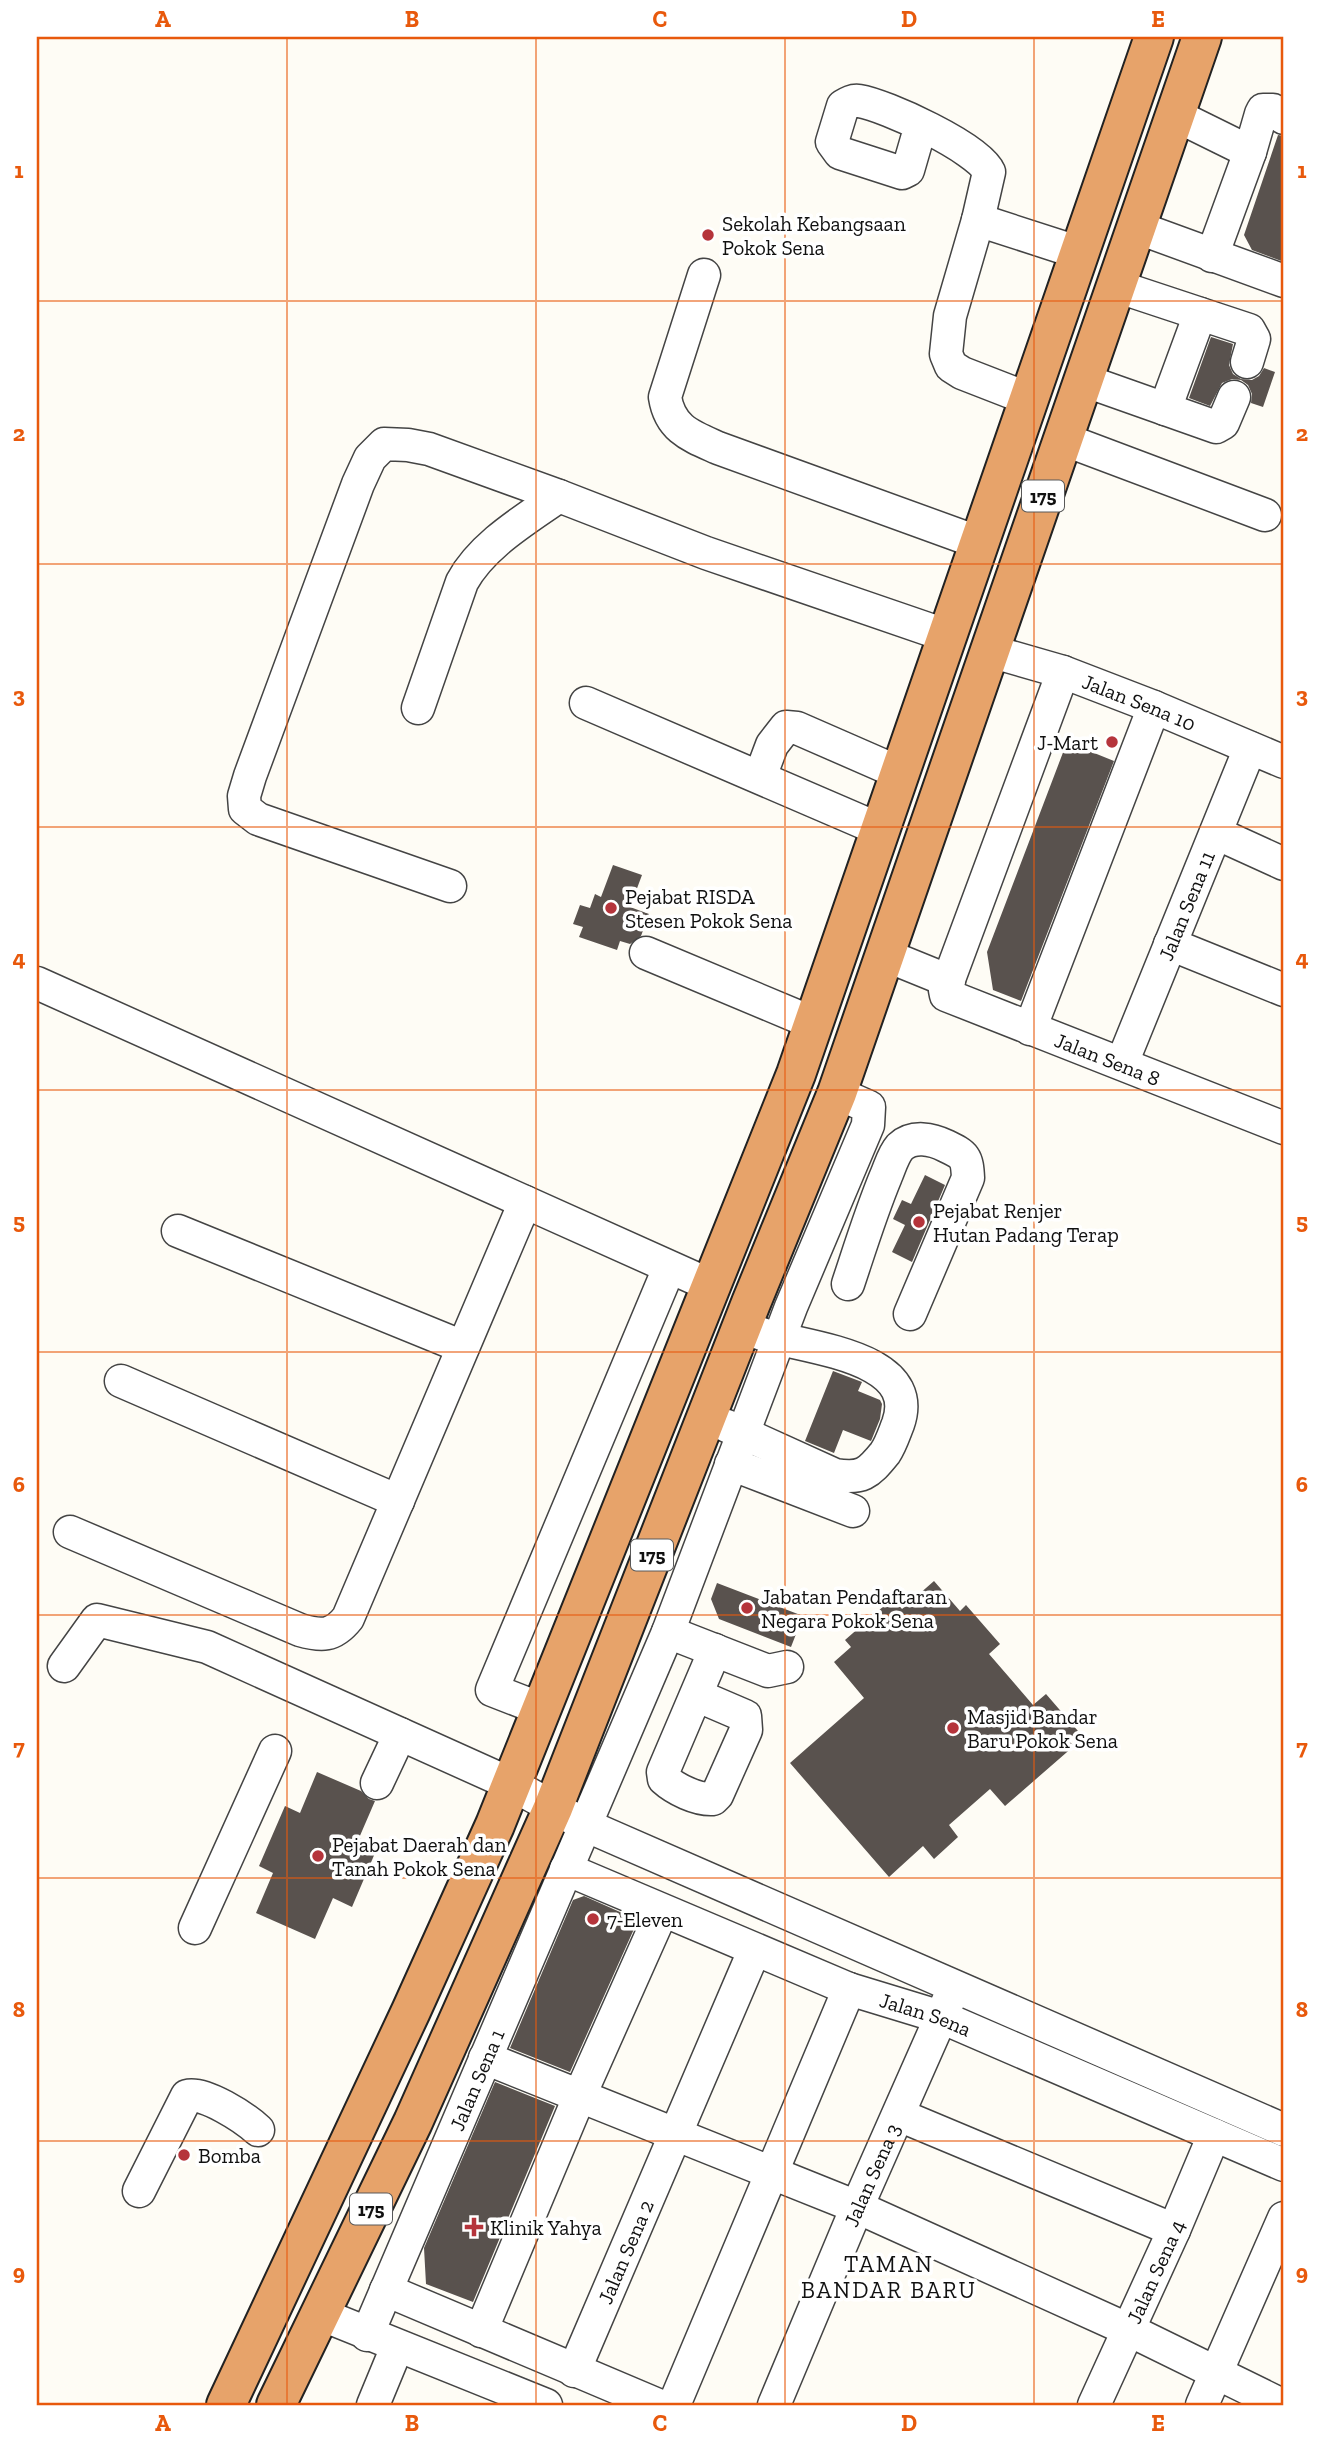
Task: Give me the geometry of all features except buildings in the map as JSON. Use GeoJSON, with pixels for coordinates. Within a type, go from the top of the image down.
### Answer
{"type":"FeatureCollection","features":[{"type":"Feature","properties":{"kind":"highway","name":"175"},"geometry":{"type":"LineString","coordinates":[[226,2405],[411,2011],[511,1784],[796,1074],[1154,37]]}},
{"type":"Feature","properties":{"kind":"highway","name":"175"},"geometry":{"type":"LineString","coordinates":[[276,2405],[413,2122],[569,1816],[706,1418],[837,1093],[1202,37]]}},
{"type":"Feature","properties":{"kind":"street"},"geometry":{"type":"LineString","coordinates":[[1212,256],[1263,110],[1273,110],[1284,118]]}},
{"type":"Feature","properties":{"kind":"street"},"geometry":{"type":"LineString","coordinates":[[1175,115],[1250,152]]}},
{"type":"Feature","properties":{"kind":"street"},"geometry":{"type":"LineString","coordinates":[[921,125],[970,152],[986,165],[989,172],[950,316],[946,354],[951,366],[962,373],[1029,399]]}},
{"type":"Feature","properties":{"kind":"street"},"geometry":{"type":"LineString","coordinates":[[978,220],[1080,253]]}},
{"type":"Feature","properties":{"kind":"street"},"geometry":{"type":"LineString","coordinates":[[1136,227],[1284,281]]}},
{"type":"Feature","properties":{"kind":"street"},"geometry":{"type":"LineString","coordinates":[[704,275],[665,397],[667,410],[676,425],[693,438],[718,448],[980,543]]}},
{"type":"Feature","properties":{"kind":"street"},"geometry":{"type":"LineString","coordinates":[[1116,286],[1252,333],[1254,339],[1247,362]]}},
{"type":"Feature","properties":{"kind":"street"},"geometry":{"type":"LineString","coordinates":[[1165,409],[1200,314]]}},
{"type":"Feature","properties":{"kind":"street"},"geometry":{"type":"LineString","coordinates":[[1083,380],[1209,425],[1221,426],[1234,397]]}},
{"type":"Feature","properties":{"kind":"street"},"geometry":{"type":"LineString","coordinates":[[1063,439],[1265,514]]}},
{"type":"Feature","properties":{"kind":"street"},"geometry":{"type":"LineString","coordinates":[[450,886],[258,818],[246,809],[244,796],[358,484],[370,458],[384,444],[429,449],[706,553],[948,636]]}},
{"type":"Feature","properties":{"kind":"street"},"geometry":{"type":"LineString","coordinates":[[418,708],[469,569],[517,526],[559,496]]}},
{"type":"Feature","properties":{"kind":"street","name":"Jalan Sena 10"},"geometry":{"type":"LineString","coordinates":[[990,651],[1063,672],[1284,762]]}},
{"type":"Feature","properties":{"kind":"street"},"geometry":{"type":"LineString","coordinates":[[885,955],[949,981],[1063,672]]}},
{"type":"Feature","properties":{"kind":"street"},"geometry":{"type":"LineString","coordinates":[[586,703],[881,830]]}},
{"type":"Feature","properties":{"kind":"street"},"geometry":{"type":"LineString","coordinates":[[1030,1029],[1154,707]]}},
{"type":"Feature","properties":{"kind":"street"},"geometry":{"type":"LineString","coordinates":[[760,777],[772,745],[786,727],[797,728],[900,773]]}},
{"type":"Feature","properties":{"kind":"street","name":"Jalan Sena 11"},"geometry":{"type":"LineString","coordinates":[[1122,1063],[1250,748]]}},
{"type":"Feature","properties":{"kind":"street"},"geometry":{"type":"LineString","coordinates":[[1216,833],[1284,864]]}},
{"type":"Feature","properties":{"kind":"street"},"geometry":{"type":"LineString","coordinates":[[1170,944],[1284,990]]}},
{"type":"Feature","properties":{"kind":"street"},"geometry":{"type":"LineString","coordinates":[[646,953],[813,1023]]}},
{"type":"Feature","properties":{"kind":"street","name":"Jalan Sena 8"},"geometry":{"type":"LineString","coordinates":[[949,981],[945,990],[950,999],[1122,1063],[1284,1128]]}},
{"type":"Feature","properties":{"kind":"street"},"geometry":{"type":"LineString","coordinates":[[37,983],[710,1285]]}},
{"type":"Feature","properties":{"kind":"street"},"geometry":{"type":"LineString","coordinates":[[745,1432],[778,1340],[870,1116],[869,1107],[864,1103],[837,1093]]}},
{"type":"Feature","properties":{"kind":"street"},"geometry":{"type":"LineString","coordinates":[[848,1284],[876,1199],[895,1156],[902,1146],[915,1139],[929,1139],[943,1144],[961,1153],[967,1162],[968,1178],[910,1314]]}},
{"type":"Feature","properties":{"kind":"street"},"geometry":{"type":"LineString","coordinates":[[843,1185],[876,1199]]}},
{"type":"Feature","properties":{"kind":"street"},"geometry":{"type":"LineString","coordinates":[[70,1532],[300,1630],[321,1636],[341,1627],[348,1618],[525,1202]]}},
{"type":"Feature","properties":{"kind":"street"},"geometry":{"type":"LineString","coordinates":[[178,1231],[463,1347]]}},
{"type":"Feature","properties":{"kind":"street"},"geometry":{"type":"LineString","coordinates":[[541,1709],[492,1690],[669,1268]]}},
{"type":"Feature","properties":{"kind":"street"},"geometry":{"type":"LineString","coordinates":[[706,1418],[745,1432],[835,1475],[854,1478],[868,1472],[890,1446],[903,1410],[898,1394],[887,1375],[872,1365],[835,1351],[778,1340],[742,1326]]}},
{"type":"Feature","properties":{"kind":"street"},"geometry":{"type":"LineString","coordinates":[[121,1381],[398,1501]]}},
{"type":"Feature","properties":{"kind":"street","name":"Jalan Sena 1"},"geometry":{"type":"LineString","coordinates":[[367,2334],[566,1869],[569,1816],[668,1632],[745,1432]]}},
{"type":"Feature","properties":{"kind":"street"},"geometry":{"type":"LineString","coordinates":[[731,1464],[853,1511]]}},
{"type":"Feature","properties":{"kind":"street"},"geometry":{"type":"LineString","coordinates":[[573,1501],[616,1521]]}},
{"type":"Feature","properties":{"kind":"street"},"geometry":{"type":"LineString","coordinates":[[64,1666],[97,1620],[207,1647],[511,1784],[569,1816],[1284,2130]]}},
{"type":"Feature","properties":{"kind":"street"},"geometry":{"type":"LineString","coordinates":[[668,1632],[768,1671],[787,1667]]}},
{"type":"Feature","properties":{"kind":"street"},"geometry":{"type":"LineString","coordinates":[[696,1695],[715,1650]]}},
{"type":"Feature","properties":{"kind":"street"},"geometry":{"type":"LineString","coordinates":[[377,1783],[400,1734]]}},
{"type":"Feature","properties":{"kind":"street"},"geometry":{"type":"LineString","coordinates":[[195,1928],[275,1751]]}},
{"type":"Feature","properties":{"kind":"street","name":"Jalan Sena"},"geometry":{"type":"LineString","coordinates":[[566,1869],[754,1951],[849,1989],[941,2017],[1284,2165]]}},
{"type":"Feature","properties":{"kind":"street"},"geometry":{"type":"LineString","coordinates":[[481,2331],[580,2095],[662,1911]]}},
{"type":"Feature","properties":{"kind":"street","name":"Jalan Sena 2"},"geometry":{"type":"LineString","coordinates":[[574,2371],[754,1951]]}},
{"type":"Feature","properties":{"kind":"street","name":"Jalan Sena 3"},"geometry":{"type":"LineString","coordinates":[[774,2405],[955,1984]]}},
{"type":"Feature","properties":{"kind":"street"},"geometry":{"type":"LineString","coordinates":[[674,2405],[849,1989]]}},
{"type":"Feature","properties":{"kind":"street"},"geometry":{"type":"LineString","coordinates":[[485,2058],[857,2207],[1129,2330],[1282,2405]]}},
{"type":"Feature","properties":{"kind":"street"},"geometry":{"type":"LineString","coordinates":[[139,2190],[187,2096],[197,2095],[245,2118],[258,2130]]}},
{"type":"Feature","properties":{"kind":"street"},"geometry":{"type":"LineString","coordinates":[[899,2115],[1174,2230]]}},
{"type":"Feature","properties":{"kind":"street","name":"Jalan Sena 4"},"geometry":{"type":"LineString","coordinates":[[1094,2405],[1214,2135]]}},
{"type":"Feature","properties":{"kind":"street"},"geometry":{"type":"LineString","coordinates":[[1202,2405],[1284,2218]]}},
{"type":"Feature","properties":{"kind":"street"},"geometry":{"type":"LineString","coordinates":[[298,2251],[340,2272]]}},
{"type":"Feature","properties":{"kind":"street"},"geometry":{"type":"LineString","coordinates":[[386,2290],[658,2405]]}},
{"type":"Feature","properties":{"kind":"street"},"geometry":{"type":"LineString","coordinates":[[320,2314],[545,2405]]}},
{"type":"Feature","properties":{"kind":"street"},"geometry":{"type":"LineString","coordinates":[[384,2402],[397,2347]]}},
{"type":"Feature","properties":{"kind":"place","name":"Sekolah Kebangsaan Pokok Sena"},"geometry":{"type":"Point","coordinates":[708,235]}},
{"type":"Feature","properties":{"kind":"place","name":"J-Mart"},"geometry":{"type":"Point","coordinates":[1112,742]}},
{"type":"Feature","properties":{"kind":"place","name":"Pejabat RISDA Stesen Pokok Sena"},"geometry":{"type":"Point","coordinates":[611,908]}},
{"type":"Feature","properties":{"kind":"place","name":"Pejabat Renjer Hutan Padang Terap"},"geometry":{"type":"Point","coordinates":[919,1222]}},
{"type":"Feature","properties":{"kind":"place","name":"Jabatan Pendaftaran Negara Pokok Sena"},"geometry":{"type":"Point","coordinates":[747,1608]}},
{"type":"Feature","properties":{"kind":"place","name":"Masjid Bandar Baru Pokok Sena"},"geometry":{"type":"Point","coordinates":[953,1728]}},
{"type":"Feature","properties":{"kind":"place","name":"Pejabat Daerah dan Tanah Pokok Sena"},"geometry":{"type":"Point","coordinates":[318,1856]}},
{"type":"Feature","properties":{"kind":"place","name":"7-Eleven"},"geometry":{"type":"Point","coordinates":[593,1919]}},
{"type":"Feature","properties":{"kind":"place","name":"Bomba"},"geometry":{"type":"Point","coordinates":[184,2155]}},
{"type":"Feature","properties":{"kind":"place","name":"Klinik Yahya"},"geometry":{"type":"Point","coordinates":[474,2227]}},
{"type":"Feature","properties":{"kind":"district","name":"TAMAN BANDAR BARU"},"geometry":{"type":"Point","coordinates":[889,2277]}}]}
